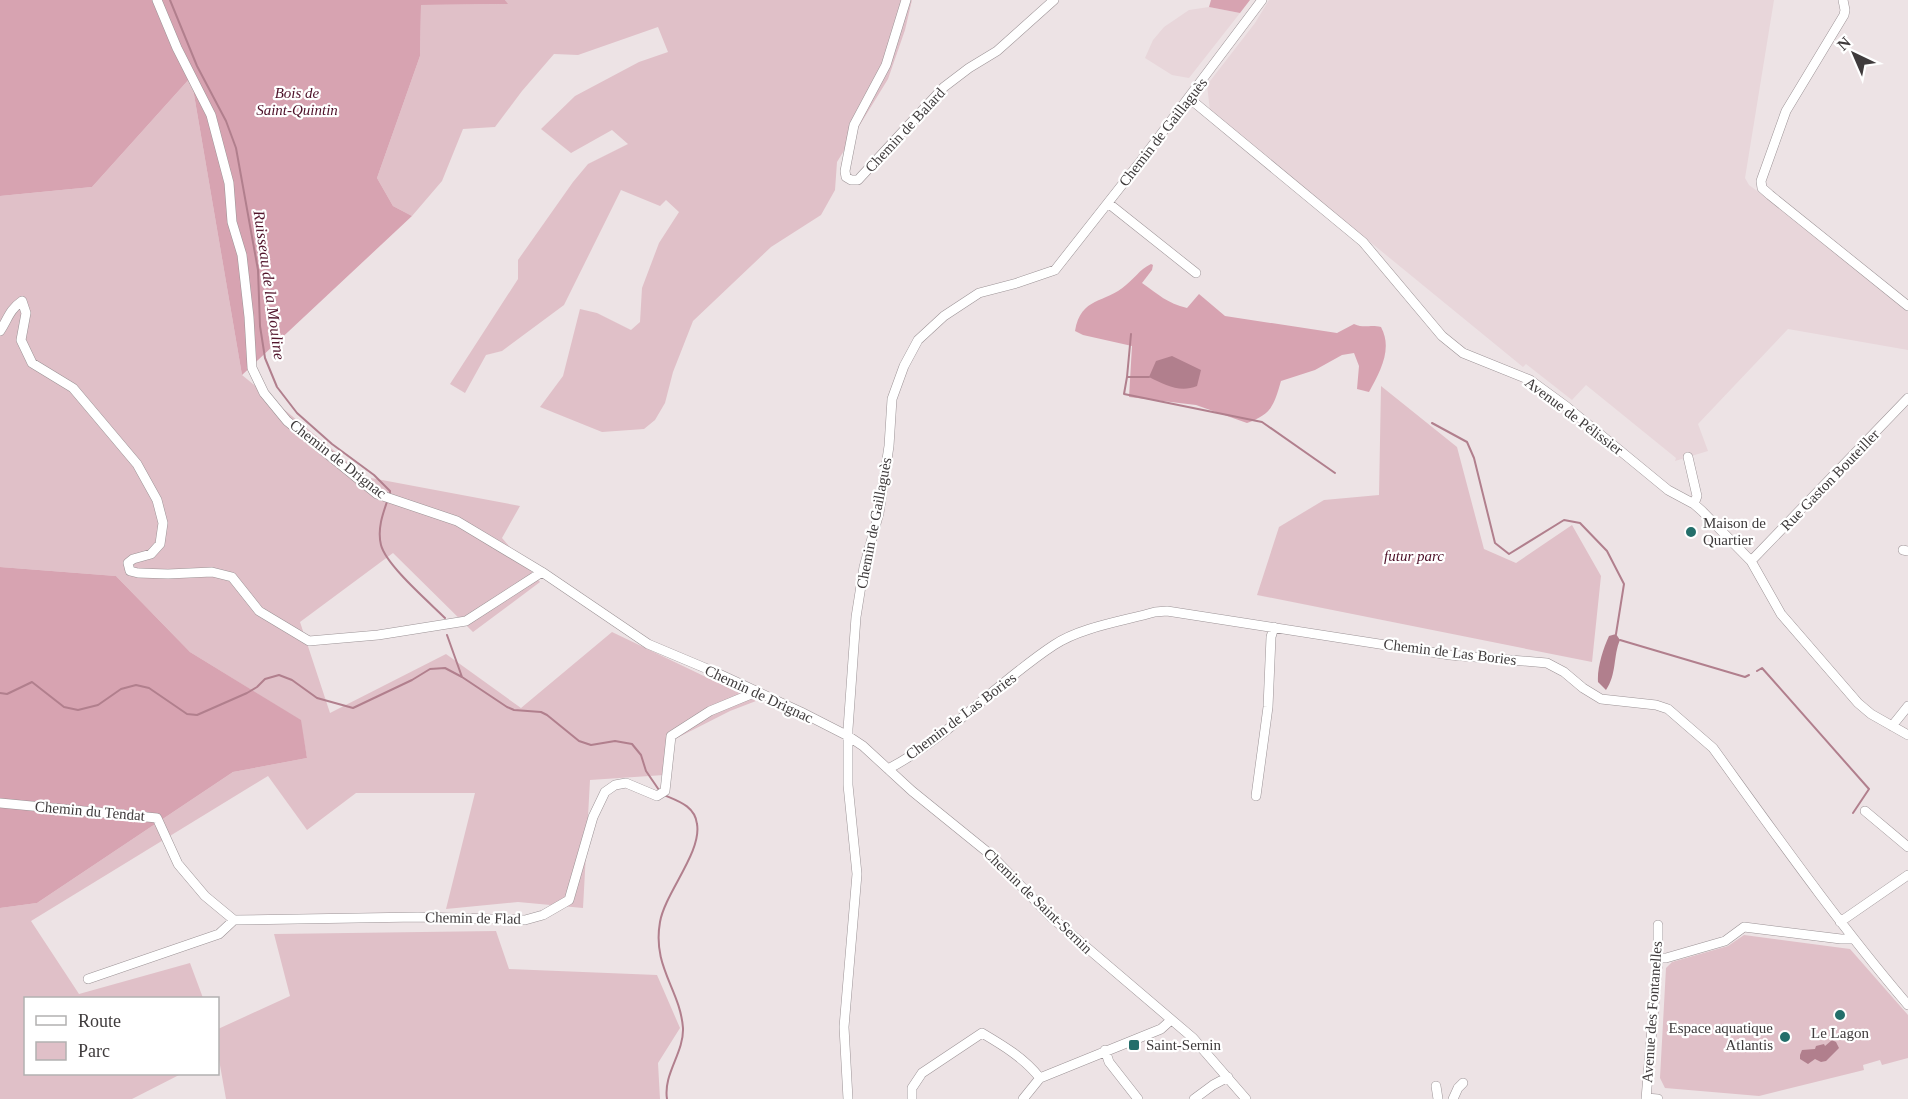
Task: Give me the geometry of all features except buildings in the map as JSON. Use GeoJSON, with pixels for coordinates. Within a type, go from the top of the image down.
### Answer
{"type":"FeatureCollection","features":[{"type":"Feature","properties":{"kind":"street","name":"Chemin de Drignac"},"geometry":{"type":"LineString","coordinates":[[157,0],[177,48],[211,115],[229,183],[232,222],[242,255],[252,368],[264,393],[287,421],[387,498],[457,521],[542,572],[648,644],[848,736]]}},
{"type":"Feature","properties":{"kind":"street","name":"Chemin de Balard"},"geometry":{"type":"LineString","coordinates":[[906,0],[886,65],[854,125],[845,171],[846,177],[851,180],[858,180],[944,87],[997,51],[1054,0]]}},
{"type":"Feature","properties":{"kind":"street","name":"Chemin de Gaillaguès"},"geometry":{"type":"LineString","coordinates":[[848,1099],[844,1027],[857,874],[848,785],[848,736],[858,607],[864,567],[879,513],[889,446],[892,399],[904,366],[918,340],[944,316],[978,293],[1017,284],[1055,270],[1262,0]]}},
{"type":"Feature","properties":{"kind":"street"},"geometry":{"type":"LineString","coordinates":[[1843,0],[1844,15],[1786,111],[1761,185],[1770,195],[1908,306]]}},
{"type":"Feature","properties":{"kind":"street","name":"Avenue de Pélissier"},"geometry":{"type":"LineString","coordinates":[[1189,98],[1363,242],[1400,288],[1442,336],[1454,346],[1463,353],[1530,380],[1567,407],[1668,490],[1694,504],[1751,561],[1781,614],[1858,703],[1870,714],[1908,735]]}},
{"type":"Feature","properties":{"kind":"street"},"geometry":{"type":"LineString","coordinates":[[1108,203],[1196,273]]}},
{"type":"Feature","properties":{"kind":"street"},"geometry":{"type":"LineString","coordinates":[[0,331],[7,321],[11,308],[22,301],[26,313],[21,340],[32,363],[73,388],[137,464],[157,500],[162,522],[160,544],[151,554],[133,559],[128,563],[130,571],[168,574],[212,573],[232,577],[259,611],[309,641],[378,635],[466,621],[542,572]]}},
{"type":"Feature","properties":{"kind":"street","name":"Rue Gaston Bouteiller"},"geometry":{"type":"LineString","coordinates":[[1751,561],[1908,398]]}},
{"type":"Feature","properties":{"kind":"street"},"geometry":{"type":"LineString","coordinates":[[1688,457],[1697,496],[1694,504]]}},
{"type":"Feature","properties":{"kind":"street","name":"Chemin de Las Bories"},"geometry":{"type":"LineString","coordinates":[[888,769],[941,735],[1055,644],[1080,633],[1155,612],[1167,611],[1449,655],[1547,663],[1564,672],[1601,699],[1656,705],[1668,710],[1702,737],[1713,748],[1852,939],[1908,1005]]}},
{"type":"Feature","properties":{"kind":"street"},"geometry":{"type":"LineString","coordinates":[[1256,796],[1268,707],[1271,637],[1274,627]]}},
{"type":"Feature","properties":{"kind":"street","name":"Chemin de Flad"},"geometry":{"type":"LineString","coordinates":[[234,920],[418,917],[525,920],[543,915],[568,900],[593,818],[605,792],[615,785],[626,783],[657,796],[664,791],[671,736],[710,711],[756,692]]}},
{"type":"Feature","properties":{"kind":"street"},"geometry":{"type":"LineString","coordinates":[[1892,726],[1908,706]]}},
{"type":"Feature","properties":{"kind":"street","name":"Chemin de Saint-Sernin"},"geometry":{"type":"LineString","coordinates":[[848,736],[863,746],[991,855],[1051,917],[1193,1038],[1246,1099]]}},
{"type":"Feature","properties":{"kind":"street","name":"Chemin du Tendat"},"geometry":{"type":"LineString","coordinates":[[0,803],[157,818],[178,864],[205,896],[234,920]]}},
{"type":"Feature","properties":{"kind":"street"},"geometry":{"type":"LineString","coordinates":[[1865,811],[1908,847]]}},
{"type":"Feature","properties":{"kind":"street"},"geometry":{"type":"LineString","coordinates":[[1840,922],[1908,875]]}},
{"type":"Feature","properties":{"kind":"street"},"geometry":{"type":"LineString","coordinates":[[88,979],[219,934],[234,920]]}},
{"type":"Feature","properties":{"kind":"street","name":"Avenue des Fontanelles"},"geometry":{"type":"LineString","coordinates":[[1646,1098],[1658,958],[1658,925]]}},
{"type":"Feature","properties":{"kind":"street"},"geometry":{"type":"LineString","coordinates":[[1658,958],[1666,958],[1725,941],[1744,927],[1852,939]]}},
{"type":"Feature","properties":{"kind":"street"},"geometry":{"type":"LineString","coordinates":[[1023,1099],[1040,1078],[1161,1029],[1171,1020]]}},
{"type":"Feature","properties":{"kind":"street"},"geometry":{"type":"LineString","coordinates":[[912,1099],[912,1088],[922,1073],[982,1033],[1011,1050],[1030,1065],[1040,1078]]}},
{"type":"Feature","properties":{"kind":"street"},"geometry":{"type":"LineString","coordinates":[[1105,1050],[1109,1062],[1138,1099]]}},
{"type":"Feature","properties":{"kind":"street"},"geometry":{"type":"LineString","coordinates":[[1194,1099],[1213,1084],[1228,1077]]}},
{"type":"Feature","properties":{"kind":"street"},"geometry":{"type":"LineString","coordinates":[[1453,1099],[1463,1083]]}},
{"type":"Feature","properties":{"kind":"street"},"geometry":{"type":"LineString","coordinates":[[1436,1086],[1438,1099]]}},
{"type":"Feature","properties":{"kind":"street"},"geometry":{"type":"LineString","coordinates":[[1646,1098],[1658,1099]]}},
{"type":"Feature","properties":{"kind":"shaded area"},"geometry":{"type":"Polygon","coordinates":[[[1269,0],[1774,0],[1745,178],[1749,185],[1908,310],[1908,350],[1788,329],[1698,424],[1708,451],[1675,461],[1676,458],[1586,385],[1572,400],[1526,364],[1523,367],[1210,111],[1207,85],[1255,23],[1269,0]]]}},
{"type":"Feature","properties":{"kind":"shaded area"},"geometry":{"type":"Polygon","coordinates":[[[1209,7],[1240,13],[1189,78],[1172,75],[1145,58],[1153,40],[1164,27],[1189,10],[1209,7]]]}},
{"type":"Feature","properties":{"kind":"shaded area"},"geometry":{"type":"Polygon","coordinates":[[[1172,356],[1201,370],[1197,386],[1179,388],[1149,377],[1156,361],[1172,356]]]}},
{"type":"Feature","properties":{"kind":"shaded area"},"geometry":{"type":"Polygon","coordinates":[[[1616,634],[1620,640],[1612,678],[1606,690],[1598,682],[1599,665],[1609,636],[1616,634]]]}},
{"type":"Feature","properties":{"kind":"shaded area"},"geometry":{"type":"Polygon","coordinates":[[[1832,1040],[1839,1048],[1826,1061],[1821,1062],[1815,1059],[1808,1064],[1800,1059],[1802,1050],[1815,1049],[1816,1046],[1824,1044],[1825,1046],[1832,1040]]]}},
{"type":"Feature","properties":{"kind":"green space","name":"Bois de Saint-Quintin"},"geometry":{"type":"Polygon","coordinates":[[[0,0],[505,0],[508,4],[421,5],[420,56],[377,178],[393,206],[412,216],[242,375],[191,77],[92,187],[0,196],[0,0]]]}},
{"type":"Feature","properties":{"kind":"green space"},"geometry":{"type":"Polygon","coordinates":[[[505,0],[912,0],[905,30],[888,79],[837,162],[835,190],[821,215],[771,247],[693,321],[673,372],[665,403],[655,420],[644,429],[602,432],[540,407],[563,376],[580,309],[597,313],[631,330],[640,322],[642,288],[659,243],[679,212],[666,200],[660,206],[621,190],[564,305],[502,351],[486,355],[465,393],[450,384],[518,279],[518,260],[573,182],[588,164],[628,144],[612,130],[571,153],[541,129],[575,96],[639,62],[668,52],[658,27],[578,55],[554,54],[495,127],[463,129],[442,181],[412,216],[393,206],[377,178],[420,56],[421,5],[507,4],[505,0]]]}},
{"type":"Feature","properties":{"kind":"green space"},"geometry":{"type":"Polygon","coordinates":[[[1211,0],[1250,0],[1240,13],[1209,7],[1211,0]]]}},
{"type":"Feature","properties":{"kind":"green space"},"geometry":{"type":"Polygon","coordinates":[[[191,77],[242,375],[366,477],[520,506],[502,538],[540,582],[473,632],[393,553],[300,622],[330,713],[446,654],[521,708],[612,632],[756,701],[730,711],[671,741],[664,775],[590,780],[583,908],[518,902],[446,909],[475,793],[356,793],[307,830],[268,776],[31,921],[79,994],[190,963],[203,997],[24,997],[24,1075],[179,1075],[132,1099],[0,1099],[0,908],[37,903],[233,772],[307,758],[300,720],[190,652],[116,576],[0,567],[0,196],[92,187],[191,77]]]}},
{"type":"Feature","properties":{"kind":"green space"},"geometry":{"type":"Polygon","coordinates":[[[1151,264],[1153,265],[1152,270],[1142,283],[1168,301],[1187,308],[1199,294],[1225,316],[1337,333],[1354,324],[1381,327],[1386,344],[1384,360],[1369,392],[1357,389],[1359,366],[1354,353],[1342,355],[1315,370],[1281,381],[1271,408],[1262,416],[1247,423],[1196,405],[1129,397],[1132,346],[1083,335],[1075,331],[1078,320],[1088,306],[1118,291],[1151,264]]]}},
{"type":"Feature","properties":{"kind":"green space","name":"futur parc"},"geometry":{"type":"Polygon","coordinates":[[[1381,386],[1457,447],[1484,549],[1516,563],[1572,525],[1601,576],[1592,662],[1257,595],[1279,527],[1324,500],[1379,495],[1381,386]]]}},
{"type":"Feature","properties":{"kind":"green space"},"geometry":{"type":"Polygon","coordinates":[[[0,567],[116,576],[190,652],[301,720],[307,758],[233,772],[37,903],[0,908],[0,567]]]}},
{"type":"Feature","properties":{"kind":"green space"},"geometry":{"type":"Polygon","coordinates":[[[496,931],[509,969],[657,975],[680,1028],[658,1063],[660,1099],[226,1099],[219,1060],[219,1029],[290,996],[274,934],[496,931]]]}},
{"type":"Feature","properties":{"kind":"green space","name":"Espace aquatique Atlantis"},"geometry":{"type":"Polygon","coordinates":[[[1744,935],[1850,949],[1908,1015],[1908,1058],[1882,1065],[1880,1060],[1863,1065],[1864,1070],[1759,1096],[1665,1088],[1660,1078],[1666,968],[1672,962],[1728,946],[1744,935]]]}},
{"type":"Feature","properties":{"kind":"waterway","name":"Ruisseau de la Mouline"},"geometry":{"type":"LineString","coordinates":[[170,0],[197,66],[226,121],[236,148],[258,270],[260,326],[265,358],[277,387],[297,413],[332,444],[374,475],[390,491],[390,494]]}},
{"type":"Feature","properties":{"kind":"waterway"},"geometry":{"type":"LineString","coordinates":[[1131,334],[1127,377],[1149,377]]}},
{"type":"Feature","properties":{"kind":"waterway"},"geometry":{"type":"LineString","coordinates":[[1127,377],[1124,394],[1262,422],[1335,473]]}},
{"type":"Feature","properties":{"kind":"waterway"},"geometry":{"type":"LineString","coordinates":[[1432,423],[1467,442],[1474,458],[1495,543],[1509,554],[1564,520],[1580,523],[1607,551],[1624,584],[1616,634]]}},
{"type":"Feature","properties":{"kind":"waterway","name":"Ruisseau de la Mouline"},"geometry":{"type":"LineString","coordinates":[[388,499],[381,521],[381,545],[399,573],[445,618]]}},
{"type":"Feature","properties":{"kind":"waterway","name":"Ruisseau de la Mouline"},"geometry":{"type":"LineString","coordinates":[[447,635],[462,677],[507,707],[547,715],[579,741],[591,745],[615,741],[632,744],[641,755],[646,771],[659,790]]}},
{"type":"Feature","properties":{"kind":"waterway"},"geometry":{"type":"LineString","coordinates":[[1620,640],[1745,677],[1749,675]]}},
{"type":"Feature","properties":{"kind":"waterway"},"geometry":{"type":"LineString","coordinates":[[0,693],[7,694],[32,682],[64,707],[78,710],[98,705],[121,689],[136,685],[149,688],[187,714],[197,715],[247,693],[265,679],[279,675],[292,680],[317,698],[353,708],[430,669],[445,668],[462,677]]}},
{"type":"Feature","properties":{"kind":"waterway"},"geometry":{"type":"LineString","coordinates":[[1757,671],[1762,668],[1869,789],[1853,813]]}},
{"type":"Feature","properties":{"kind":"waterway","name":"Ruisseau de la Mouline"},"geometry":{"type":"LineString","coordinates":[[664,795],[689,808],[697,824],[694,847],[663,911],[660,922],[660,952],[681,1014],[683,1028],[680,1046],[668,1081],[667,1099]]}},
{"type":"Feature","properties":{"kind":"place","name":"Maison de Quartier"},"geometry":{"type":"Point","coordinates":[1691,532]}},
{"type":"Feature","properties":{"kind":"place","name":"Le Lagon"},"geometry":{"type":"Point","coordinates":[1840,1015]}},
{"type":"Feature","properties":{"kind":"place","name":"Espace aquatique Atlantis"},"geometry":{"type":"Point","coordinates":[1785,1037]}},
{"type":"Feature","properties":{"kind":"place","name":"Saint-Sernin"},"geometry":{"type":"Point","coordinates":[1134,1045]}}]}
